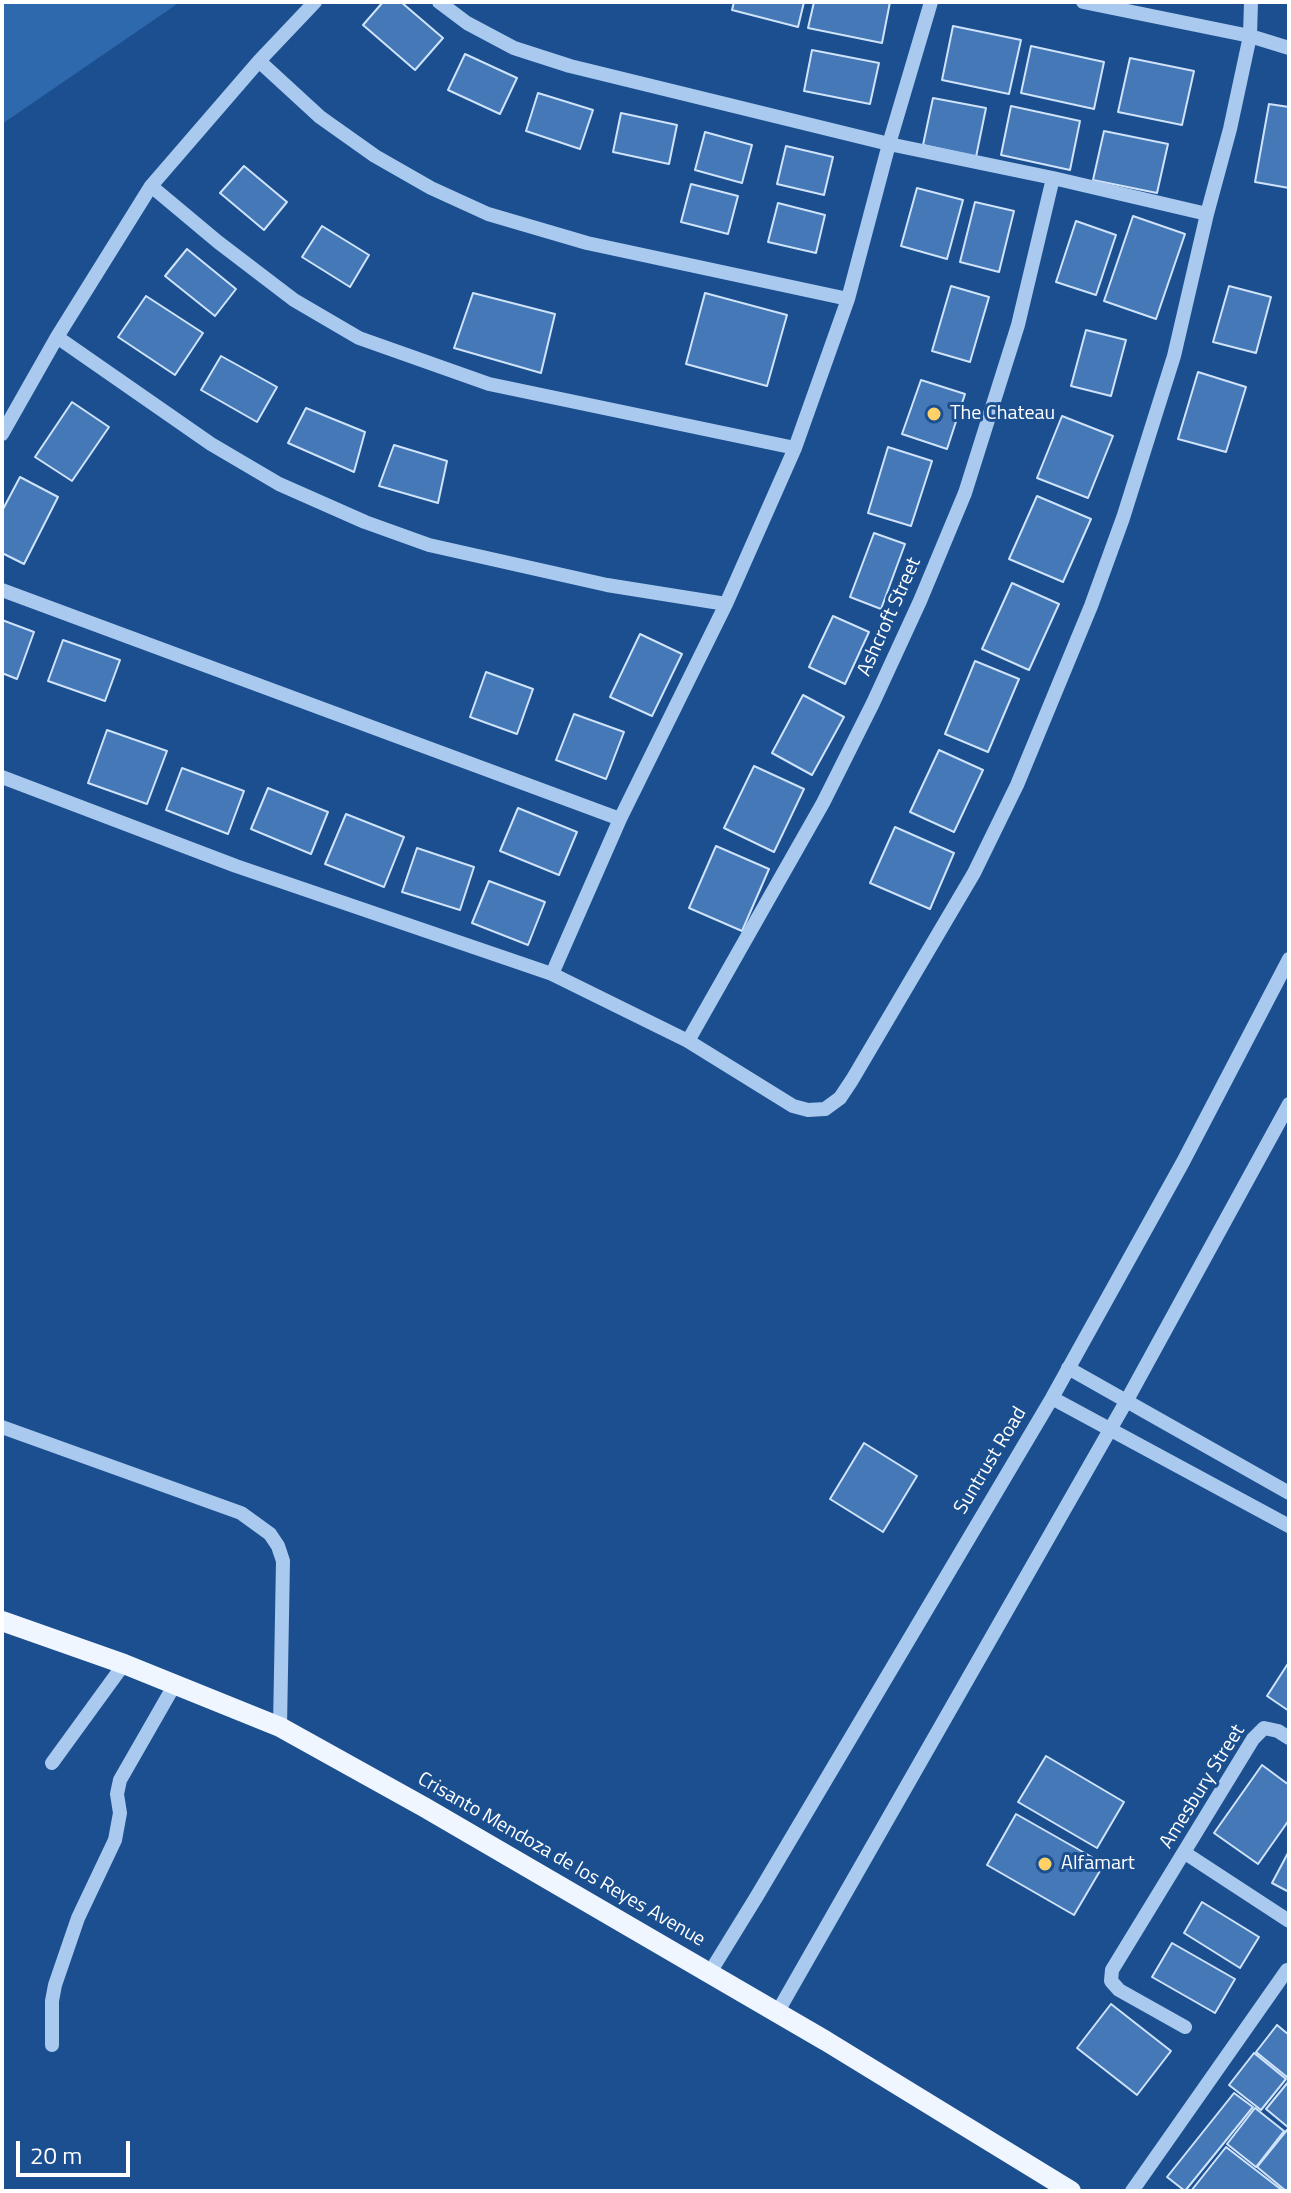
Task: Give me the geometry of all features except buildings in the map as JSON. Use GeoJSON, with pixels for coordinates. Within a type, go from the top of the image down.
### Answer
{"type":"FeatureCollection","features":[{"type":"Feature","properties":{"kind":"main road","name":"Crisanto Mendoza de los Reyes Avenue"},"geometry":{"type":"LineString","coordinates":[[2,1621],[124,1664],[280,1727],[424,1807],[777,2013],[1071,2191]]}},
{"type":"Feature","properties":{"kind":"street"},"geometry":{"type":"LineString","coordinates":[[2,434],[57,337],[151,186],[259,61],[315,2]]}},
{"type":"Feature","properties":{"kind":"street"},"geometry":{"type":"LineString","coordinates":[[439,2],[467,23],[514,48],[570,66],[889,144],[1207,214]]}},
{"type":"Feature","properties":{"kind":"street"},"geometry":{"type":"LineString","coordinates":[[552,974],[620,819],[726,604],[795,448],[848,299],[931,2]]}},
{"type":"Feature","properties":{"kind":"street"},"geometry":{"type":"LineString","coordinates":[[1083,2],[1250,36],[1289,48]]}},
{"type":"Feature","properties":{"kind":"street"},"geometry":{"type":"LineString","coordinates":[[2,777],[236,866],[552,974],[688,1041],[793,1106],[808,1110],[825,1109],[840,1098],[852,1080],[974,873],[1017,785],[1061,682],[1128,503],[1174,356],[1230,129],[1250,36],[1251,2]]}},
{"type":"Feature","properties":{"kind":"street"},"geometry":{"type":"LineString","coordinates":[[259,61],[320,117],[375,156],[431,188],[488,214],[587,243],[848,299]]}},
{"type":"Feature","properties":{"kind":"street","name":"Ashcroft Street"},"geometry":{"type":"LineString","coordinates":[[688,1041],[823,803],[920,601],[965,493],[1018,325],[1053,178]]}},
{"type":"Feature","properties":{"kind":"street"},"geometry":{"type":"LineString","coordinates":[[151,186],[294,300],[359,338],[489,384],[795,448]]}},
{"type":"Feature","properties":{"kind":"street"},"geometry":{"type":"LineString","coordinates":[[57,337],[211,444],[279,484],[365,522],[444,548],[607,585],[726,604]]}},
{"type":"Feature","properties":{"kind":"street"},"geometry":{"type":"LineString","coordinates":[[2,590],[620,819]]}},
{"type":"Feature","properties":{"kind":"street","name":"Suntrust Road"},"geometry":{"type":"LineString","coordinates":[[709,1974],[1052,1398],[1183,1162],[1289,959]]}},
{"type":"Feature","properties":{"kind":"street"},"geometry":{"type":"LineString","coordinates":[[777,2013],[1111,1429],[1289,1104]]}},
{"type":"Feature","properties":{"kind":"street"},"geometry":{"type":"LineString","coordinates":[[1068,1368],[1289,1493]]}},
{"type":"Feature","properties":{"kind":"street"},"geometry":{"type":"LineString","coordinates":[[1052,1398],[1289,1526]]}},
{"type":"Feature","properties":{"kind":"street"},"geometry":{"type":"LineString","coordinates":[[2,1427],[241,1513],[270,1534],[283,1561],[280,1727]]}},
{"type":"Feature","properties":{"kind":"street"},"geometry":{"type":"LineString","coordinates":[[52,1763],[124,1664]]}},
{"type":"Feature","properties":{"kind":"street"},"geometry":{"type":"LineString","coordinates":[[52,2045],[55,1985],[78,1918],[115,1840],[120,1813],[117,1794],[120,1780],[175,1684]]}},
{"type":"Feature","properties":{"kind":"street","name":"Amesbury Street"},"geometry":{"type":"LineString","coordinates":[[1185,2027],[1119,1990],[1111,1981],[1112,1970],[1253,1739],[1264,1728],[1278,1731],[1289,1738]]}},
{"type":"Feature","properties":{"kind":"street"},"geometry":{"type":"LineString","coordinates":[[1185,1853],[1289,1921]]}},
{"type":"Feature","properties":{"kind":"street"},"geometry":{"type":"LineString","coordinates":[[1132,2191],[1289,1971]]}},
{"type":"Feature","properties":{"kind":"shaded area"},"geometry":{"type":"Polygon","coordinates":[[[2,2],[180,2],[2,124],[2,2]]]}},
{"type":"Feature","properties":{"kind":"place","name":"The Chateau"},"geometry":{"type":"Point","coordinates":[934,414]}},
{"type":"Feature","properties":{"kind":"place","name":"Alfamart"},"geometry":{"type":"Point","coordinates":[1045,1864]}}]}
